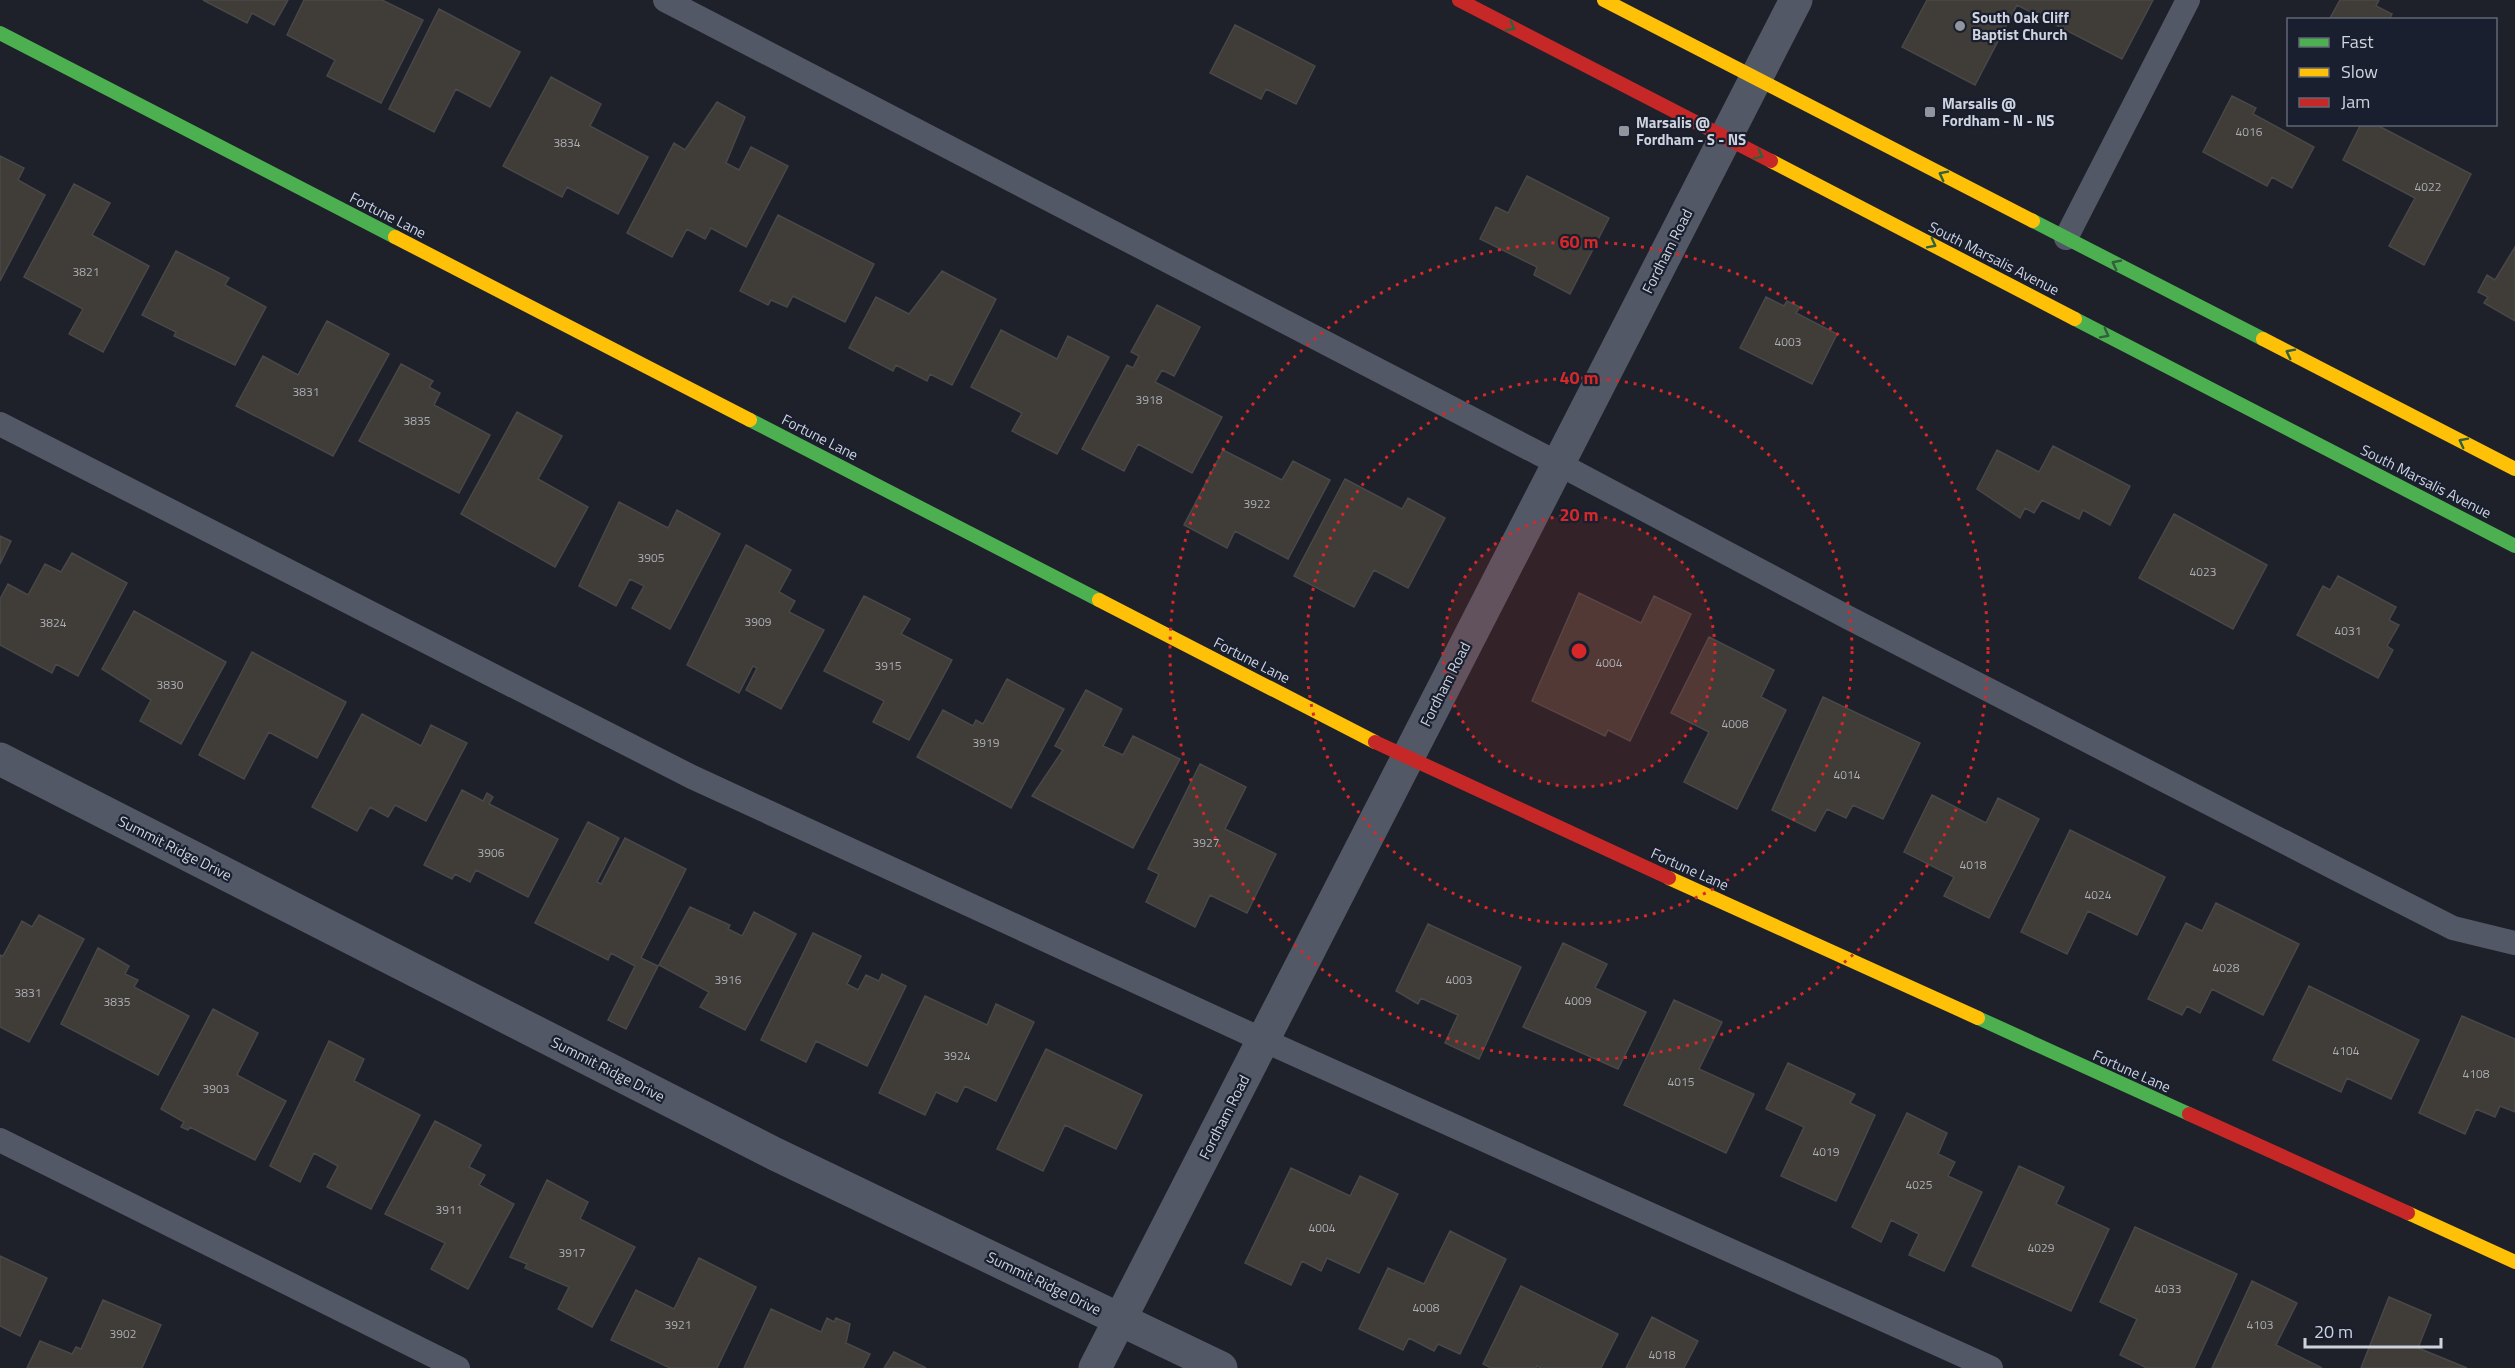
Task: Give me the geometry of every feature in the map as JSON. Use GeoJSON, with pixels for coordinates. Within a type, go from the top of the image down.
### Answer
{"type":"FeatureCollection","features":[{"type":"Feature","properties":{"kind":"street","name":"South Marsalis Avenue"},"geometry":{"type":"LineString","coordinates":[[1459,0],[2515,546]]}},
{"type":"Feature","properties":{"kind":"street"},"geometry":{"type":"LineString","coordinates":[[1604,0],[2515,469]]}},
{"type":"Feature","properties":{"kind":"street","name":"Fordham Road"},"geometry":{"type":"LineString","coordinates":[[1095,1368],[1796,0]]}},
{"type":"Feature","properties":{"kind":"street","name":"Fortune Lane"},"geometry":{"type":"LineString","coordinates":[[0,33],[1407,759],[2515,1262]]}},
{"type":"Feature","properties":{"kind":"street","name":"Summit Ridge Drive"},"geometry":{"type":"LineString","coordinates":[[0,759],[776,1154],[1221,1368]]}},
{"type":"Feature","properties":{"kind":"lane"},"geometry":{"type":"LineString","coordinates":[[665,0],[1558,464],[1849,618],[2453,928],[2515,943]]}},
{"type":"Feature","properties":{"kind":"lane"},"geometry":{"type":"LineString","coordinates":[[2066,238],[2188,0]]}},
{"type":"Feature","properties":{"kind":"lane"},"geometry":{"type":"LineString","coordinates":[[0,424],[692,777],[1263,1040],[1991,1368]]}},
{"type":"Feature","properties":{"kind":"lane"},"geometry":{"type":"LineString","coordinates":[[0,1140],[458,1368]]}},
{"type":"Feature","properties":{"kind":"building"},"geometry":{"type":"Polygon","coordinates":[[[203,0],[288,0],[274,25],[252,13],[247,23],[203,0]]]}},
{"type":"Feature","properties":{"kind":"building"},"geometry":{"type":"Polygon","coordinates":[[[304,0],[382,0],[423,20],[381,103],[327,76],[335,60],[287,35],[304,0]]]}},
{"type":"Feature","properties":{"kind":"building","name":"South Oak Cliff Baptist Church"},"geometry":{"type":"Polygon","coordinates":[[[1927,0],[2153,0],[2122,59],[2017,5],[1975,85],[1902,47],[1927,0]]]}},
{"type":"Feature","properties":{"kind":"building"},"geometry":{"type":"Polygon","coordinates":[[[2340,0],[2379,0],[2376,6],[2392,14],[2390,18],[2330,18],[2340,0]]]}},
{"type":"Feature","properties":{"kind":"building"},"geometry":{"type":"Polygon","coordinates":[[[439,9],[520,52],[490,107],[456,89],[434,132],[389,109],[439,9]]]}},
{"type":"Feature","properties":{"kind":"building"},"geometry":{"type":"Polygon","coordinates":[[[1235,25],[1315,66],[1296,104],[1266,89],[1261,99],[1210,73],[1235,25]]]}},
{"type":"Feature","properties":{"kind":"building"},"geometry":{"type":"Polygon","coordinates":[[[551,77],[601,104],[590,126],[648,157],[618,214],[567,187],[562,197],[503,166],[551,77]]]}},
{"type":"Feature","properties":{"kind":"building"},"geometry":{"type":"Polygon","coordinates":[[[2232,96],[2256,108],[2253,114],[2314,147],[2292,188],[2272,177],[2267,186],[2203,152],[2232,96]]]}},
{"type":"Feature","properties":{"kind":"building"},"geometry":{"type":"Polygon","coordinates":[[[717,102],[745,117],[726,163],[739,170],[751,147],[788,166],[746,247],[711,228],[705,239],[687,229],[672,257],[627,233],[674,143],[685,150],[717,102]]]}},
{"type":"Feature","properties":{"kind":"building"},"geometry":{"type":"Polygon","coordinates":[[[2360,126],[2379,126],[2471,174],[2424,265],[2389,246],[2415,198],[2343,160],[2360,126]]]}},
{"type":"Feature","properties":{"kind":"building"},"geometry":{"type":"Polygon","coordinates":[[[0,156],[24,168],[18,180],[45,195],[0,281],[0,156]]]}},
{"type":"Feature","properties":{"kind":"building"},"geometry":{"type":"Polygon","coordinates":[[[1527,176],[1609,218],[1570,294],[1534,275],[1537,267],[1480,239],[1496,207],[1508,213],[1527,176]]]}},
{"type":"Feature","properties":{"kind":"building"},"geometry":{"type":"Polygon","coordinates":[[[74,184],[110,203],[92,235],[149,266],[103,352],[69,334],[83,309],[24,277],[74,184]]]}},
{"type":"Feature","properties":{"kind":"building"},"geometry":{"type":"Polygon","coordinates":[[[778,215],[874,264],[845,322],[793,296],[787,307],[771,300],[768,305],[740,291],[778,215]]]}},
{"type":"Feature","properties":{"kind":"building"},"geometry":{"type":"Polygon","coordinates":[[[2515,247],[2515,321],[2484,303],[2488,297],[2478,292],[2487,275],[2495,280],[2515,247]]]}},
{"type":"Feature","properties":{"kind":"building"},"geometry":{"type":"Polygon","coordinates":[[[176,251],[229,278],[225,285],[266,307],[235,365],[174,336],[176,332],[142,315],[176,251]]]}},
{"type":"Feature","properties":{"kind":"building"},"geometry":{"type":"Polygon","coordinates":[[[942,271],[996,299],[952,385],[930,374],[927,381],[896,365],[893,371],[849,348],[876,297],[909,314],[942,271]]]}},
{"type":"Feature","properties":{"kind":"building"},"geometry":{"type":"Polygon","coordinates":[[[1766,297],[1784,306],[1787,301],[1800,307],[1796,313],[1837,334],[1812,384],[1740,348],[1766,297]]]}},
{"type":"Feature","properties":{"kind":"building"},"geometry":{"type":"Polygon","coordinates":[[[1157,305],[1200,327],[1174,376],[1162,370],[1155,382],[1222,417],[1192,473],[1138,444],[1124,471],[1082,449],[1127,365],[1133,368],[1139,356],[1131,352],[1157,305]]]}},
{"type":"Feature","properties":{"kind":"building"},"geometry":{"type":"Polygon","coordinates":[[[327,321],[389,354],[333,456],[236,406],[263,356],[298,375],[327,321]]]}},
{"type":"Feature","properties":{"kind":"building"},"geometry":{"type":"Polygon","coordinates":[[[1001,330],[1057,359],[1068,336],[1109,357],[1057,454],[1012,431],[1022,413],[971,387],[1001,330]]]}},
{"type":"Feature","properties":{"kind":"building"},"geometry":{"type":"Polygon","coordinates":[[[401,364],[433,381],[429,387],[440,393],[434,405],[490,435],[459,493],[359,441],[401,364]]]}},
{"type":"Feature","properties":{"kind":"building"},"geometry":{"type":"Polygon","coordinates":[[[517,412],[562,436],[538,479],[588,507],[555,567],[461,514],[517,412]]]}},
{"type":"Feature","properties":{"kind":"building"},"geometry":{"type":"Polygon","coordinates":[[[2053,446],[2130,486],[2110,525],[2083,510],[2079,519],[2042,500],[2034,513],[2025,508],[2020,518],[1977,489],[1997,450],[2039,472],[2053,446]]]}},
{"type":"Feature","properties":{"kind":"building"},"geometry":{"type":"Polygon","coordinates":[[[1223,450],[1282,480],[1293,461],[1330,480],[1288,559],[1235,531],[1227,548],[1184,525],[1223,450]]]}},
{"type":"Feature","properties":{"kind":"building"},"geometry":{"type":"Polygon","coordinates":[[[1345,479],[1402,509],[1408,498],[1445,518],[1408,588],[1374,570],[1354,607],[1294,576],[1345,479]]]}},
{"type":"Feature","properties":{"kind":"building"},"geometry":{"type":"Polygon","coordinates":[[[619,502],[668,528],[677,510],[720,534],[670,629],[632,608],[644,586],[630,579],[616,606],[579,586],[619,502]]]}},
{"type":"Feature","properties":{"kind":"building"},"geometry":{"type":"Polygon","coordinates":[[[2174,514],[2267,565],[2233,629],[2139,578],[2174,514]]]}},
{"type":"Feature","properties":{"kind":"building"},"geometry":{"type":"Polygon","coordinates":[[[0,536],[11,541],[0,564],[0,536]]]}},
{"type":"Feature","properties":{"kind":"building"},"geometry":{"type":"Polygon","coordinates":[[[746,545],[791,570],[779,592],[795,601],[789,612],[824,630],[781,709],[746,690],[757,668],[753,666],[739,693],[687,665],[746,545]]]}},
{"type":"Feature","properties":{"kind":"building"},"geometry":{"type":"Polygon","coordinates":[[[72,553],[127,583],[78,676],[56,664],[52,673],[0,645],[0,599],[8,584],[28,595],[45,564],[61,572],[72,553]]]}},
{"type":"Feature","properties":{"kind":"building"},"geometry":{"type":"Polygon","coordinates":[[[2338,576],[2396,607],[2389,620],[2399,625],[2387,646],[2393,650],[2378,678],[2297,635],[2323,586],[2330,590],[2338,576]]]}},
{"type":"Feature","properties":{"kind":"building"},"geometry":{"type":"Polygon","coordinates":[[[1579,593],[1641,623],[1654,596],[1691,614],[1630,741],[1608,730],[1605,736],[1532,701],[1579,593]]]}},
{"type":"Feature","properties":{"kind":"building"},"geometry":{"type":"Polygon","coordinates":[[[864,596],[910,619],[901,634],[952,660],[909,740],[873,722],[884,701],[824,671],[864,596]]]}},
{"type":"Feature","properties":{"kind":"building"},"geometry":{"type":"Polygon","coordinates":[[[134,611],[226,662],[181,744],[140,721],[151,700],[102,669],[134,611]]]}},
{"type":"Feature","properties":{"kind":"building"},"geometry":{"type":"Polygon","coordinates":[[[1709,637],[1774,670],[1761,697],[1786,710],[1737,809],[1684,782],[1709,732],[1671,713],[1709,637]]]}},
{"type":"Feature","properties":{"kind":"building"},"geometry":{"type":"Polygon","coordinates":[[[252,652],[346,702],[317,758],[269,732],[244,779],[199,755],[252,652]]]}},
{"type":"Feature","properties":{"kind":"building"},"geometry":{"type":"Polygon","coordinates":[[[1007,679],[1064,709],[1011,808],[917,757],[943,710],[973,726],[976,720],[983,724],[1007,679]]]}},
{"type":"Feature","properties":{"kind":"building"},"geometry":{"type":"Polygon","coordinates":[[[1086,690],[1122,709],[1103,746],[1123,755],[1133,736],[1180,759],[1133,848],[1032,796],[1063,750],[1055,746],[1086,690]]]}},
{"type":"Feature","properties":{"kind":"building"},"geometry":{"type":"Polygon","coordinates":[[[1823,697],[1920,743],[1883,819],[1853,805],[1846,818],[1827,809],[1815,831],[1772,810],[1823,697]]]}},
{"type":"Feature","properties":{"kind":"building"},"geometry":{"type":"Polygon","coordinates":[[[362,714],[421,746],[431,725],[467,743],[426,821],[395,805],[388,817],[370,807],[357,831],[312,807],[362,714]]]}},
{"type":"Feature","properties":{"kind":"building"},"geometry":{"type":"Polygon","coordinates":[[[1200,764],[1246,787],[1225,829],[1276,854],[1247,913],[1210,895],[1195,927],[1146,902],[1159,874],[1148,869],[1200,764]]]}},
{"type":"Feature","properties":{"kind":"building"},"geometry":{"type":"Polygon","coordinates":[[[462,790],[483,801],[487,793],[493,797],[489,804],[558,839],[528,897],[476,870],[470,882],[455,874],[452,879],[424,865],[462,790]]]}},
{"type":"Feature","properties":{"kind":"building"},"geometry":{"type":"Polygon","coordinates":[[[1932,795],[1986,823],[1998,798],[2039,819],[1989,918],[1944,896],[1954,877],[1904,852],[1932,795]]]}},
{"type":"Feature","properties":{"kind":"building"},"geometry":{"type":"Polygon","coordinates":[[[588,822],[619,838],[597,882],[601,884],[625,838],[686,869],[641,958],[658,966],[626,1029],[608,1020],[635,966],[611,953],[608,960],[535,923],[588,822]]]}},
{"type":"Feature","properties":{"kind":"building"},"geometry":{"type":"Polygon","coordinates":[[[2070,830],[2165,877],[2137,935],[2088,911],[2067,954],[2021,932],[2070,830]]]}},
{"type":"Feature","properties":{"kind":"building"},"geometry":{"type":"Polygon","coordinates":[[[2216,903],[2299,944],[2263,1015],[2212,989],[2200,1013],[2187,1006],[2182,1015],[2148,999],[2186,923],[2202,931],[2216,903]]]}},
{"type":"Feature","properties":{"kind":"building"},"geometry":{"type":"Polygon","coordinates":[[[690,907],[730,925],[728,929],[742,936],[754,912],[796,934],[745,1030],[700,1007],[709,992],[659,965],[690,907]]]}},
{"type":"Feature","properties":{"kind":"building"},"geometry":{"type":"Polygon","coordinates":[[[39,915],[84,939],[29,1042],[0,1027],[0,955],[3,956],[22,921],[32,927],[39,915]]]}},
{"type":"Feature","properties":{"kind":"building"},"geometry":{"type":"Polygon","coordinates":[[[1428,924],[1521,967],[1479,1059],[1445,1043],[1458,1015],[1421,998],[1418,1004],[1396,991],[1428,924]]]}},
{"type":"Feature","properties":{"kind":"building"},"geometry":{"type":"Polygon","coordinates":[[[813,933],[861,956],[847,984],[858,990],[866,975],[879,981],[882,974],[906,986],[867,1066],[816,1041],[806,1062],[761,1040],[813,933]]]}},
{"type":"Feature","properties":{"kind":"building"},"geometry":{"type":"Polygon","coordinates":[[[1563,943],[1607,964],[1595,988],[1646,1012],[1618,1069],[1523,1027],[1563,943]]]}},
{"type":"Feature","properties":{"kind":"building"},"geometry":{"type":"Polygon","coordinates":[[[98,948],[129,966],[125,974],[138,980],[134,987],[189,1016],[158,1075],[61,1024],[98,948]]]}},
{"type":"Feature","properties":{"kind":"building"},"geometry":{"type":"Polygon","coordinates":[[[2309,986],[2419,1040],[2391,1099],[2347,1078],[2341,1092],[2273,1060],[2309,986]]]}},
{"type":"Feature","properties":{"kind":"building"},"geometry":{"type":"Polygon","coordinates":[[[925,996],[987,1025],[996,1004],[1034,1022],[996,1101],[965,1086],[957,1102],[936,1092],[925,1115],[879,1093],[925,996]]]}},
{"type":"Feature","properties":{"kind":"building"},"geometry":{"type":"Polygon","coordinates":[[[1674,1000],[1722,1022],[1699,1069],[1754,1094],[1726,1153],[1624,1105],[1674,1000]]]}},
{"type":"Feature","properties":{"kind":"building"},"geometry":{"type":"Polygon","coordinates":[[[213,1009],[258,1033],[237,1075],[286,1101],[255,1160],[190,1127],[188,1130],[181,1127],[184,1122],[161,1109],[213,1009]]]}},
{"type":"Feature","properties":{"kind":"building"},"geometry":{"type":"Polygon","coordinates":[[[2462,1016],[2515,1039],[2515,1112],[2500,1106],[2495,1117],[2476,1109],[2465,1134],[2419,1113],[2462,1016]]]}},
{"type":"Feature","properties":{"kind":"building"},"geometry":{"type":"Polygon","coordinates":[[[329,1041],[364,1059],[354,1081],[420,1115],[371,1209],[327,1187],[338,1166],[314,1153],[300,1182],[270,1166],[329,1041]]]}},
{"type":"Feature","properties":{"kind":"building"},"geometry":{"type":"Polygon","coordinates":[[[1046,1049],[1142,1095],[1116,1149],[1065,1125],[1043,1171],[997,1149],[1046,1049]]]}},
{"type":"Feature","properties":{"kind":"building"},"geometry":{"type":"Polygon","coordinates":[[[1788,1063],[1855,1094],[1850,1103],[1875,1115],[1836,1201],[1781,1176],[1804,1127],[1766,1109],[1788,1063]]]}},
{"type":"Feature","properties":{"kind":"building"},"geometry":{"type":"Polygon","coordinates":[[[1907,1113],[1947,1133],[1938,1154],[1955,1162],[1948,1176],[1982,1192],[1944,1271],[1909,1255],[1919,1234],[1891,1220],[1881,1242],[1852,1227],[1907,1113]]]}},
{"type":"Feature","properties":{"kind":"building"},"geometry":{"type":"Polygon","coordinates":[[[435,1121],[481,1145],[469,1167],[485,1175],[479,1185],[514,1204],[468,1289],[431,1269],[445,1243],[385,1214],[435,1121]]]}},
{"type":"Feature","properties":{"kind":"building"},"geometry":{"type":"Polygon","coordinates":[[[2019,1166],[2064,1187],[2056,1204],[2109,1229],[2071,1311],[1972,1266],[2019,1166]]]}},
{"type":"Feature","properties":{"kind":"building"},"geometry":{"type":"Polygon","coordinates":[[[1291,1168],[1350,1196],[1360,1176],[1398,1194],[1359,1273],[1327,1258],[1321,1271],[1302,1261],[1291,1285],[1245,1263],[1291,1168]]]}},
{"type":"Feature","properties":{"kind":"building"},"geometry":{"type":"Polygon","coordinates":[[[547,1180],[588,1202],[580,1219],[635,1247],[592,1327],[558,1309],[569,1287],[525,1268],[527,1264],[510,1257],[547,1180]]]}},
{"type":"Feature","properties":{"kind":"building"},"geometry":{"type":"Polygon","coordinates":[[[2135,1227],[2237,1274],[2194,1368],[2147,1368],[2120,1355],[2137,1319],[2100,1302],[2135,1227]]]}},
{"type":"Feature","properties":{"kind":"building"},"geometry":{"type":"Polygon","coordinates":[[[1450,1231],[1506,1259],[1460,1354],[1438,1344],[1434,1351],[1409,1338],[1403,1350],[1359,1329],[1388,1268],[1424,1284],[1450,1231]]]}},
{"type":"Feature","properties":{"kind":"building"},"geometry":{"type":"Polygon","coordinates":[[[0,1256],[47,1278],[20,1336],[0,1326],[0,1256]]]}},
{"type":"Feature","properties":{"kind":"building"},"geometry":{"type":"Polygon","coordinates":[[[699,1258],[756,1287],[717,1368],[670,1368],[611,1340],[636,1290],[674,1309],[699,1258]]]}},
{"type":"Feature","properties":{"kind":"building"},"geometry":{"type":"Polygon","coordinates":[[[2252,1281],[2297,1303],[2276,1345],[2322,1368],[2212,1368],[2252,1281]]]}},
{"type":"Feature","properties":{"kind":"building"},"geometry":{"type":"Polygon","coordinates":[[[1521,1286],[1618,1334],[1601,1368],[1541,1368],[1537,1366],[1536,1368],[1491,1368],[1483,1364],[1521,1286]]]}},
{"type":"Feature","properties":{"kind":"building"},"geometry":{"type":"Polygon","coordinates":[[[2389,1297],[2431,1315],[2418,1348],[2467,1368],[2361,1368],[2389,1297]]]}},
{"type":"Feature","properties":{"kind":"building"},"geometry":{"type":"Polygon","coordinates":[[[103,1300],[161,1325],[142,1368],[27,1368],[40,1341],[72,1354],[76,1347],[81,1349],[103,1300]]]}},
{"type":"Feature","properties":{"kind":"building"},"geometry":{"type":"Polygon","coordinates":[[[771,1309],[821,1332],[827,1318],[834,1322],[836,1318],[850,1324],[846,1343],[870,1354],[863,1368],[744,1368],[771,1309]]]}},
{"type":"Feature","properties":{"kind":"building"},"geometry":{"type":"Polygon","coordinates":[[[1652,1317],[1698,1341],[1684,1368],[1626,1368],[1652,1317]]]}},
{"type":"Feature","properties":{"kind":"building"},"geometry":{"type":"Polygon","coordinates":[[[894,1352],[926,1368],[884,1368],[894,1352]]]}},
{"type":"Feature","properties":{"kind":"traffic: fast"},"geometry":{"type":"LineString","coordinates":[[0,33],[395,237]]}},
{"type":"Feature","properties":{"kind":"traffic: fast"},"geometry":{"type":"LineString","coordinates":[[2033,221],[2263,339]]}},
{"type":"Feature","properties":{"kind":"traffic: fast"},"geometry":{"type":"LineString","coordinates":[[2075,319],[2515,546]]}},
{"type":"Feature","properties":{"kind":"traffic: fast"},"geometry":{"type":"LineString","coordinates":[[750,420],[1099,600]]}},
{"type":"Feature","properties":{"kind":"traffic: fast"},"geometry":{"type":"LineString","coordinates":[[1978,1018],[2189,1114]]}},
{"type":"Feature","properties":{"kind":"traffic: slow"},"geometry":{"type":"LineString","coordinates":[[1604,0],[2033,221]]}},
{"type":"Feature","properties":{"kind":"traffic: slow"},"geometry":{"type":"LineString","coordinates":[[1771,161],[2075,319]]}},
{"type":"Feature","properties":{"kind":"traffic: slow"},"geometry":{"type":"LineString","coordinates":[[395,237],[750,420]]}},
{"type":"Feature","properties":{"kind":"traffic: slow"},"geometry":{"type":"LineString","coordinates":[[2263,339],[2515,469]]}},
{"type":"Feature","properties":{"kind":"traffic: slow"},"geometry":{"type":"LineString","coordinates":[[1099,600],[1375,742]]}},
{"type":"Feature","properties":{"kind":"traffic: slow"},"geometry":{"type":"LineString","coordinates":[[1669,878],[1978,1018]]}},
{"type":"Feature","properties":{"kind":"traffic: slow"},"geometry":{"type":"LineString","coordinates":[[2408,1213],[2515,1262]]}},
{"type":"Feature","properties":{"kind":"traffic: jam"},"geometry":{"type":"LineString","coordinates":[[1459,0],[1771,161]]}},
{"type":"Feature","properties":{"kind":"traffic: jam"},"geometry":{"type":"LineString","coordinates":[[1375,742],[1669,878]]}},
{"type":"Feature","properties":{"kind":"traffic: jam"},"geometry":{"type":"LineString","coordinates":[[2189,1114],[2408,1213]]}},
{"type":"Feature","properties":{"kind":"place","name":"South Oak Cliff Baptist Church"},"geometry":{"type":"Point","coordinates":[1960,26]}},
{"type":"Feature","properties":{"kind":"place","name":"Marsalis @ Fordham - N - NS"},"geometry":{"type":"Point","coordinates":[1930,112]}},
{"type":"Feature","properties":{"kind":"place","name":"Marsalis @ Fordham - S - NS"},"geometry":{"type":"Point","coordinates":[1624,131]}}]}
